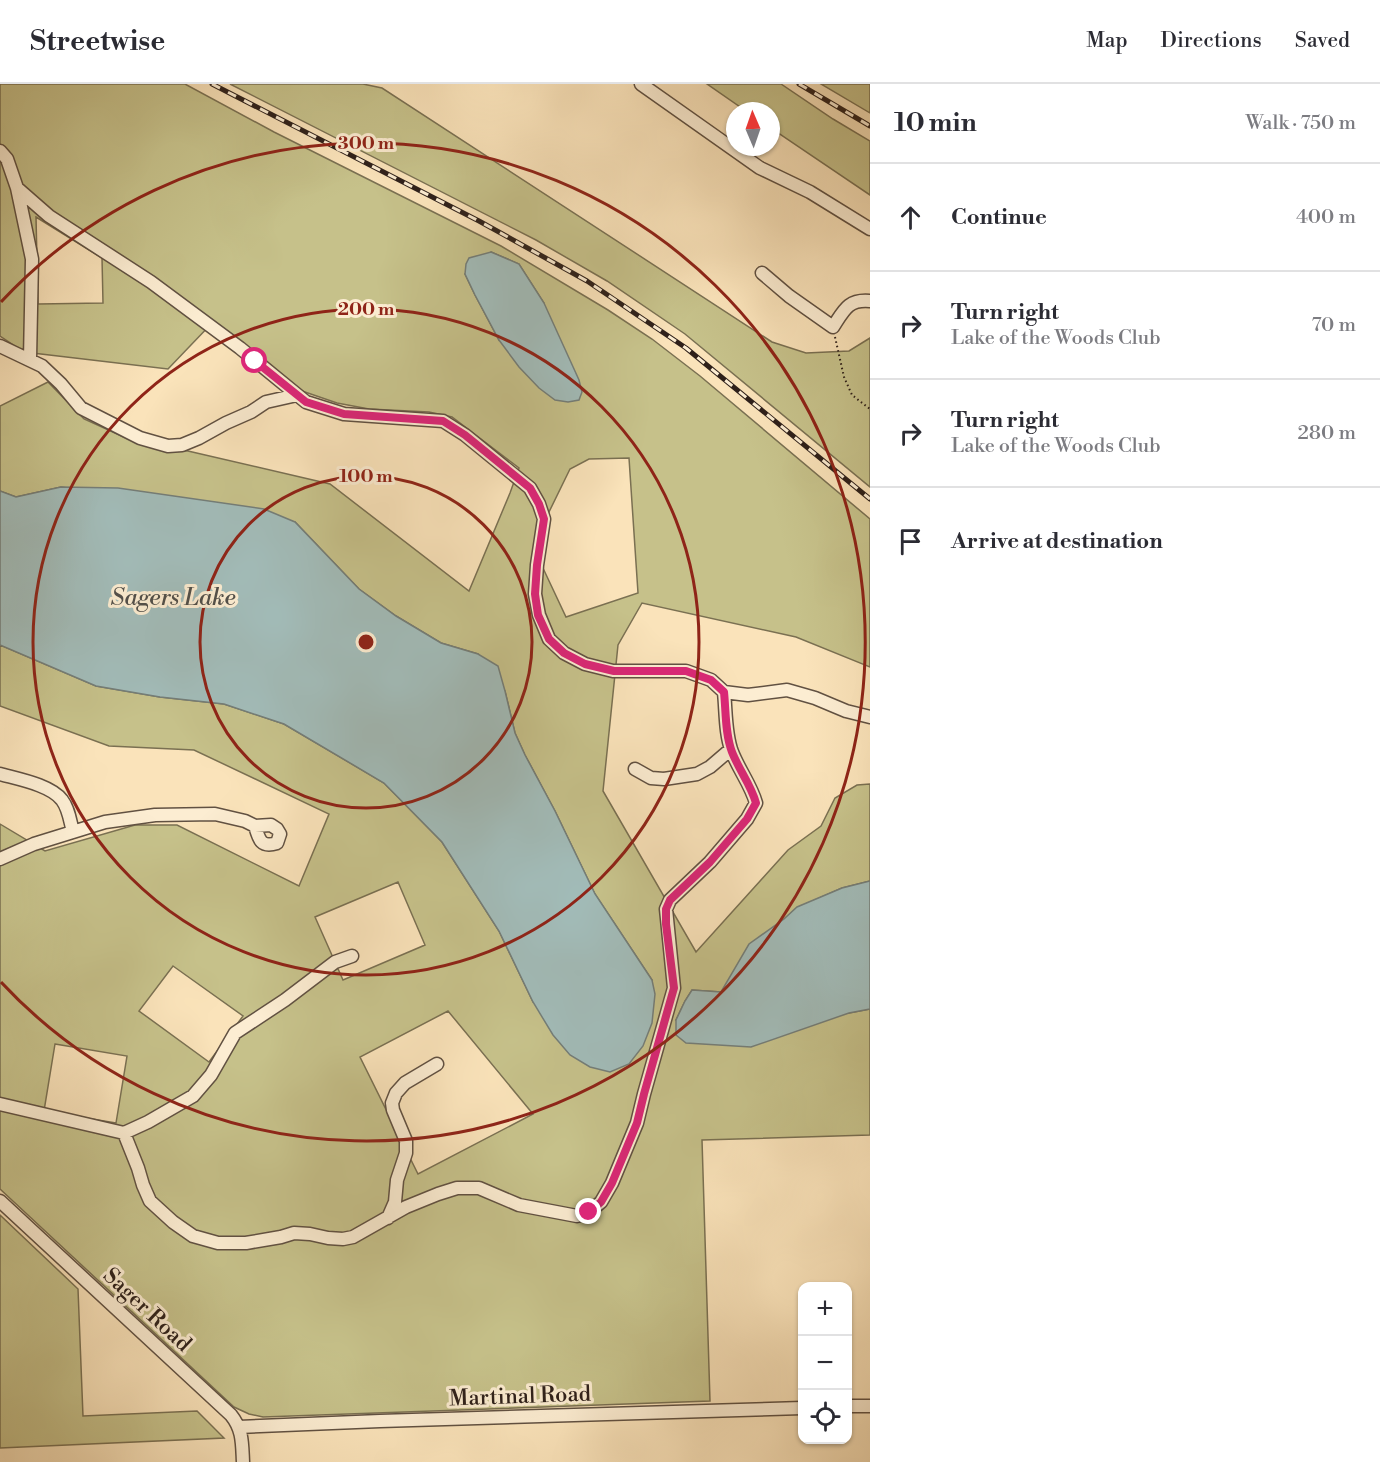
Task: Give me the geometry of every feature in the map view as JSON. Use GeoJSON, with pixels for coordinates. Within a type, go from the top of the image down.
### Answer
{"type":"FeatureCollection","features":[{"type":"Feature","properties":{"kind":"street"},"geometry":{"type":"LineString","coordinates":[[640,84],[760,168],[810,192],[870,229]]}},
{"type":"Feature","properties":{"kind":"street"},"geometry":{"type":"LineString","coordinates":[[0,151],[7,159],[17,188],[32,259],[30,359]]}},
{"type":"Feature","properties":{"kind":"street"},"geometry":{"type":"LineString","coordinates":[[17,188],[50,216],[151,282],[240,348],[306,402],[344,414],[443,421],[465,435],[530,488],[544,519],[535,594],[538,615],[549,639],[564,653],[585,664],[614,671],[686,671],[711,680],[724,692],[748,695],[787,690],[870,717]]}},
{"type":"Feature","properties":{"kind":"street"},"geometry":{"type":"LineString","coordinates":[[762,273],[789,296],[833,327],[844,310],[856,301],[870,301]]}},
{"type":"Feature","properties":{"kind":"street"},"geometry":{"type":"LineString","coordinates":[[0,346],[42,366],[81,408],[140,438],[168,446],[182,445],[200,438],[266,402],[297,395]]}},
{"type":"Feature","properties":{"kind":"street"},"geometry":{"type":"LineString","coordinates":[[124,1133],[150,1201],[193,1236],[218,1243],[246,1243],[294,1233],[328,1238],[353,1237],[406,1207],[457,1188],[479,1188],[519,1205],[577,1216],[589,1212],[601,1202],[612,1183],[637,1123],[674,988],[666,909],[670,900],[710,862],[747,819],[756,803],[731,749],[724,692]]}},
{"type":"Feature","properties":{"kind":"street"},"geometry":{"type":"LineString","coordinates":[[635,769],[651,778],[689,776],[710,767],[731,749]]}},
{"type":"Feature","properties":{"kind":"street"},"geometry":{"type":"LineString","coordinates":[[0,774],[52,790],[66,806],[74,832]]}},
{"type":"Feature","properties":{"kind":"street"},"geometry":{"type":"LineString","coordinates":[[0,859],[34,844],[105,822],[155,815],[215,814],[245,821],[255,826]]}},
{"type":"Feature","properties":{"kind":"street"},"geometry":{"type":"LineString","coordinates":[[0,1104],[124,1133],[193,1096],[211,1075],[235,1033],[285,1000],[335,962],[352,956]]}},
{"type":"Feature","properties":{"kind":"street"},"geometry":{"type":"LineString","coordinates":[[388,1218],[395,1202],[397,1180],[406,1153],[406,1142],[392,1103],[396,1093],[405,1083],[437,1064]]}},
{"type":"Feature","properties":{"kind":"street","name":"Sager Road"},"geometry":{"type":"LineString","coordinates":[[0,1201],[231,1415],[239,1427]]}},
{"type":"Feature","properties":{"kind":"street"},"geometry":{"type":"LineString","coordinates":[[852,1406],[870,1406]]}},
{"type":"Feature","properties":{"kind":"street","name":"Martinal Road"},"geometry":{"type":"LineString","coordinates":[[239,1427],[356,1421],[798,1408]]}},
{"type":"Feature","properties":{"kind":"street"},"geometry":{"type":"LineString","coordinates":[[239,1427],[243,1462]]}},
{"type":"Feature","properties":{"kind":"path"},"geometry":{"type":"LineString","coordinates":[[833,327],[844,377],[852,395],[870,410]]}},
{"type":"Feature","properties":{"kind":"shaded area"},"geometry":{"type":"Polygon","coordinates":[[[0,84],[185,84],[274,132],[501,246],[608,310],[652,339],[700,376],[870,519],[870,667],[796,637],[642,603],[618,645],[603,791],[696,952],[788,850],[821,826],[835,798],[857,785],[870,784],[870,881],[842,888],[797,908],[784,919],[721,992],[692,990],[676,1020],[849,1013],[870,1009],[870,1135],[702,1140],[710,1401],[263,1417],[249,1414],[234,1407],[0,1189],[0,824],[45,851],[135,825],[177,825],[299,886],[329,814],[194,750],[109,746],[0,706],[0,645],[96,686],[160,697],[224,704],[284,724],[384,783],[442,842],[499,931],[533,1002],[652,980],[595,894],[515,733],[505,691],[478,654],[441,643],[396,616],[359,589],[295,522],[61,487],[16,497],[0,491],[0,406],[48,382],[84,419],[137,443],[188,451],[330,484],[469,591],[519,468],[452,417],[429,412],[369,409],[337,403],[302,391],[213,322],[168,369],[24,352],[0,336],[0,84]],[[36,217],[38,304],[103,303],[102,258],[36,217]],[[491,252],[465,274],[499,340],[544,303],[519,264],[491,252]],[[629,458],[589,459],[570,469],[549,512],[542,566],[566,617],[638,593],[629,458]],[[398,882],[315,917],[343,980],[425,945],[398,882]],[[173,966],[139,1011],[209,1062],[243,1016],[173,966]],[[448,1011],[360,1057],[418,1174],[533,1114],[448,1011]],[[55,1044],[44,1111],[116,1123],[127,1056],[55,1044]]]}},
{"type":"Feature","properties":{"kind":"shaded area"},"geometry":{"type":"Polygon","coordinates":[[[230,84],[363,84],[382,88],[772,342],[806,353],[849,351],[870,338],[870,487],[685,334],[607,281],[536,240],[230,84]]]}},
{"type":"Feature","properties":{"kind":"shaded area"},"geometry":{"type":"Polygon","coordinates":[[[707,84],[781,84],[870,141],[870,195],[780,134],[780,102],[733,102],[707,84]]]}},
{"type":"Feature","properties":{"kind":"shaded area"},"geometry":{"type":"Polygon","coordinates":[[[821,84],[870,84],[870,113],[821,84]]]}},
{"type":"Feature","properties":{"kind":"shaded area"},"geometry":{"type":"Polygon","coordinates":[[[0,1215],[78,1289],[83,1416],[197,1411],[224,1438],[0,1448],[0,1215]]]}},
{"type":"Feature","properties":{"kind":"water"},"geometry":{"type":"Polygon","coordinates":[[[491,252],[519,264],[544,303],[579,380],[582,392],[579,400],[568,402],[555,400],[539,388],[519,367],[499,340],[465,274],[469,258],[491,252]]]}},
{"type":"Feature","properties":{"kind":"water","name":"Sagers Lake"},"geometry":{"type":"Polygon","coordinates":[[[61,487],[118,488],[264,509],[295,522],[359,589],[396,616],[441,643],[478,654],[498,666],[515,733],[525,755],[595,894],[652,980],[655,994],[652,1023],[643,1046],[629,1064],[610,1072],[590,1067],[570,1055],[553,1035],[533,1002],[499,931],[442,842],[384,783],[284,724],[224,704],[160,697],[96,686],[0,645],[0,491],[16,497],[61,487]]]}},
{"type":"Feature","properties":{"kind":"water"},"geometry":{"type":"Polygon","coordinates":[[[870,881],[870,1009],[849,1013],[751,1047],[686,1043],[676,1035],[676,1020],[692,990],[721,992],[749,944],[797,907],[842,888],[870,881]]]}},
{"type":"Feature","properties":{"kind":"railway"},"geometry":{"type":"LineString","coordinates":[[212,84],[479,221],[587,281],[686,348],[870,499]]}},
{"type":"Feature","properties":{"kind":"railway"},"geometry":{"type":"LineString","coordinates":[[799,84],[870,126]]}},
{"type":"Feature","properties":{"kind":"route"},"geometry":{"type":"LineString","coordinates":[[255,361],[306,402],[344,414],[443,421],[465,435],[530,488],[539,504],[544,519],[535,594],[538,615],[549,639],[564,653],[585,664],[614,671],[686,671],[711,680],[724,692],[731,749],[756,803],[747,819],[710,862],[670,900],[666,909],[674,988],[637,1123],[612,1183],[601,1202],[589,1212]]}}]}
